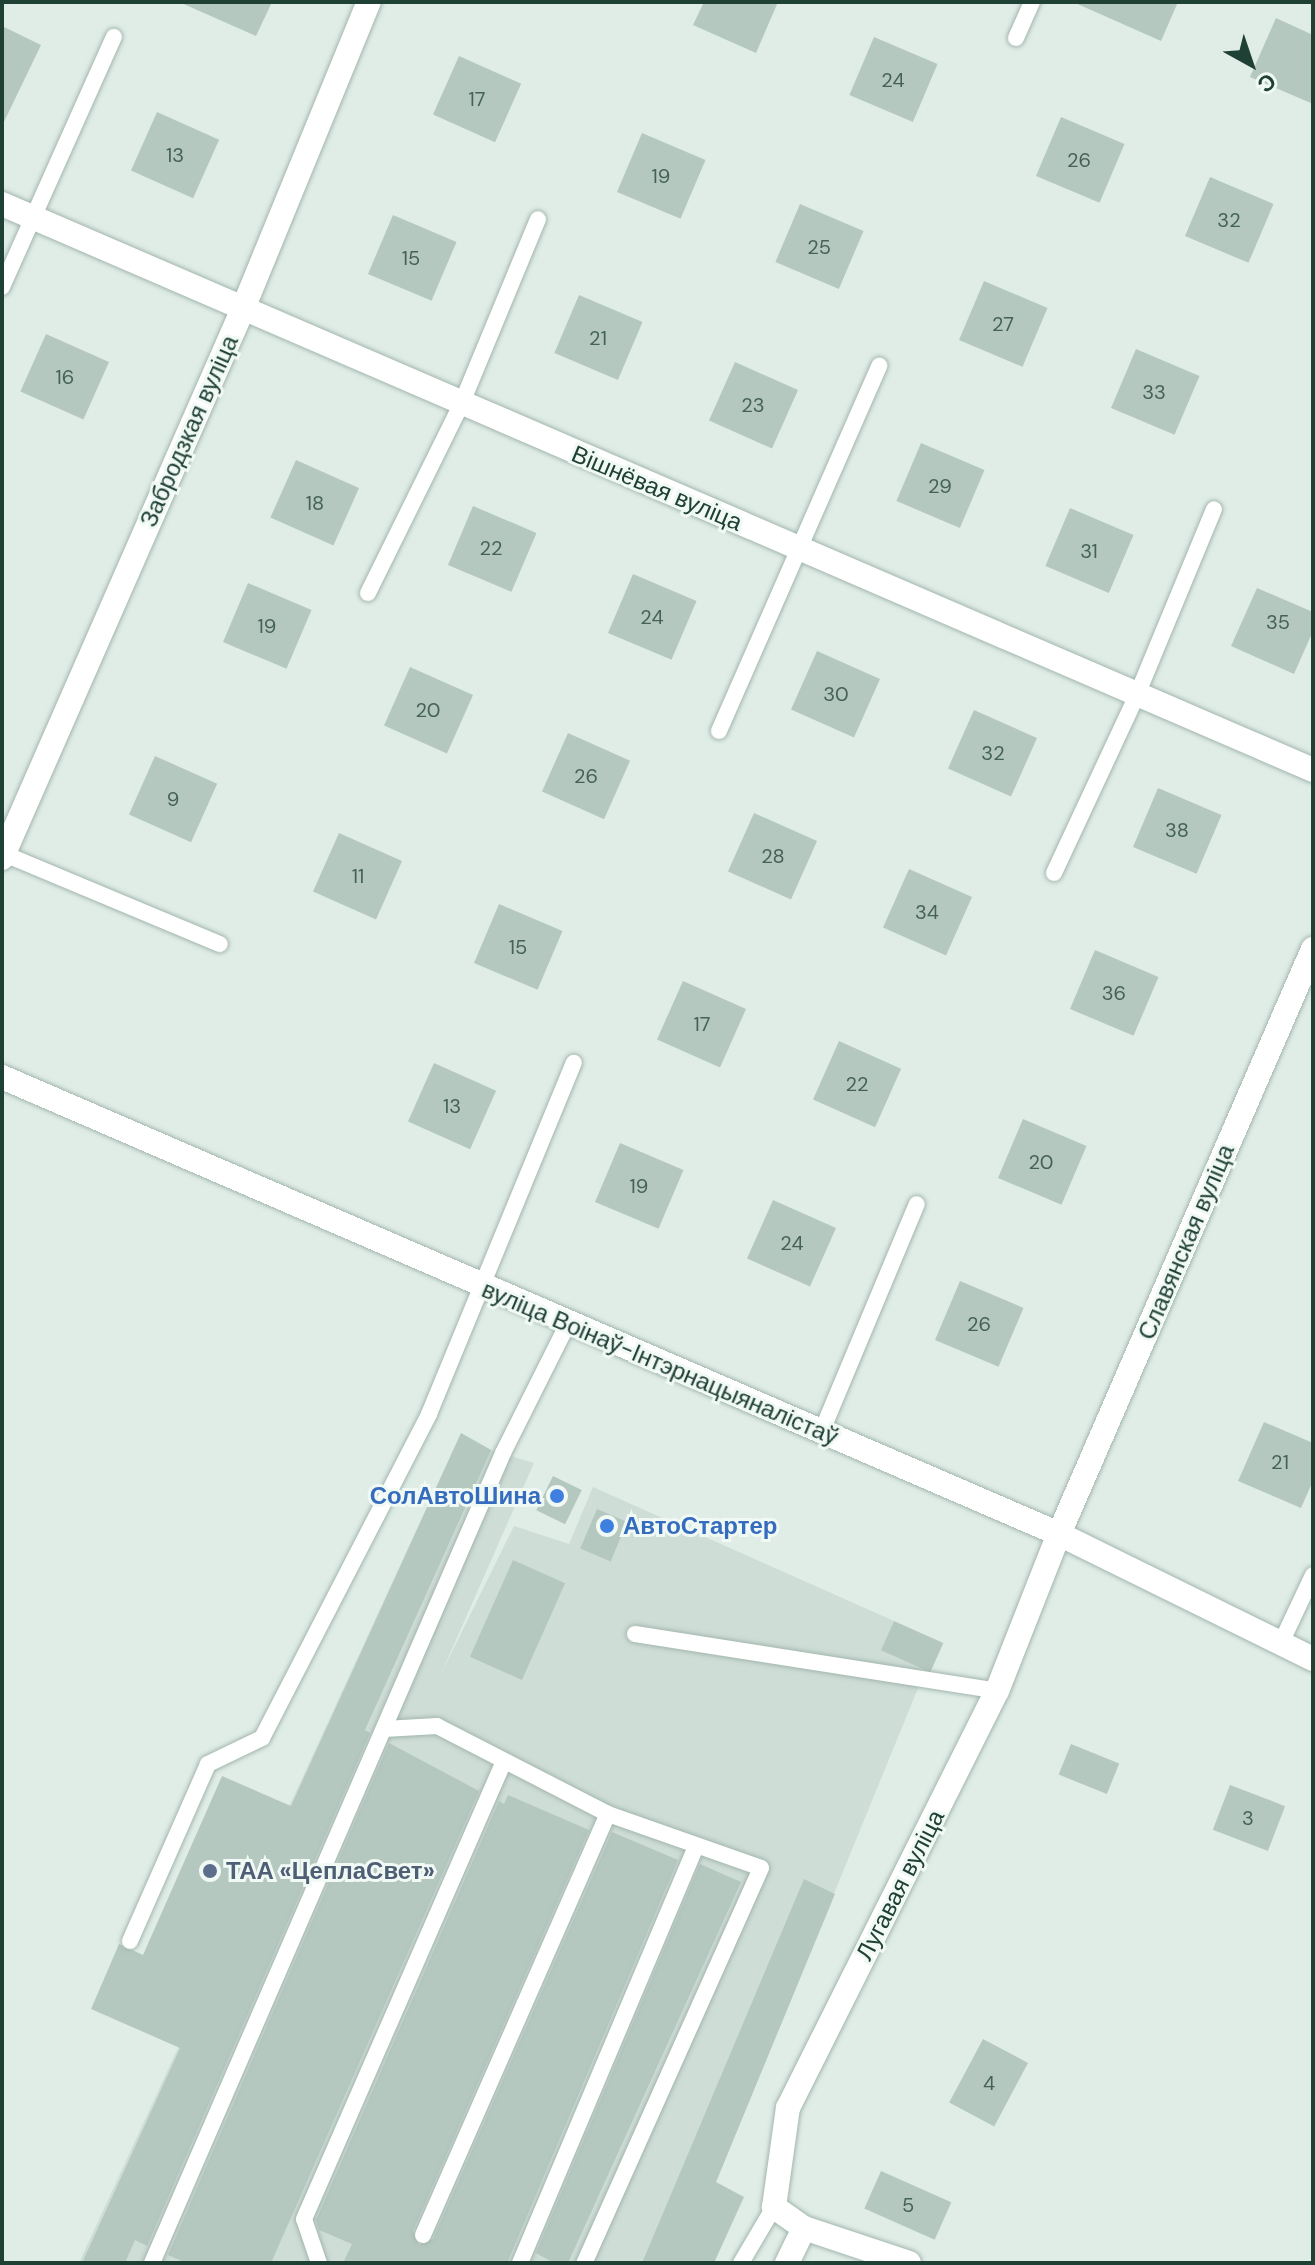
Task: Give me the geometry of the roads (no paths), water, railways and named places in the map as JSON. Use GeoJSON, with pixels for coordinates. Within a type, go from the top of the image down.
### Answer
{"type":"FeatureCollection","features":[{"type":"Feature","properties":{"kind":"street","name":"Забродзкая вуліца"},"geometry":{"type":"LineString","coordinates":[[3,855],[242,311],[369,2]]}},
{"type":"Feature","properties":{"kind":"street","name":"Вішнёвая вуліца"},"geometry":{"type":"LineString","coordinates":[[2,204],[242,311],[1313,770]]}},
{"type":"Feature","properties":{"kind":"street","name":"Славянская вуліца"},"geometry":{"type":"LineString","coordinates":[[1059,1534],[1308,976],[1313,949]]}},
{"type":"Feature","properties":{"kind":"street","name":"вуліца Воінаў-Інтэрнацыяналістаў"},"geometry":{"type":"LineString","coordinates":[[2,1077],[1059,1534],[1313,1659]]}},
{"type":"Feature","properties":{"kind":"street","name":"Лугавая вуліца"},"geometry":{"type":"LineString","coordinates":[[774,2207],[788,2108],[997,1691],[1059,1534]]}},
{"type":"Feature","properties":{"kind":"street"},"geometry":{"type":"LineString","coordinates":[[774,2207],[804,2228],[909,2263]]}},
{"type":"Feature","properties":{"kind":"street"},"geometry":{"type":"LineString","coordinates":[[787,2263],[804,2228]]}},
{"type":"Feature","properties":{"kind":"lane"},"geometry":{"type":"LineString","coordinates":[[1016,38],[1032,2]]}},
{"type":"Feature","properties":{"kind":"lane"},"geometry":{"type":"LineString","coordinates":[[2,287],[114,37]]}},
{"type":"Feature","properties":{"kind":"lane"},"geometry":{"type":"LineString","coordinates":[[368,593],[461,405],[538,219]]}},
{"type":"Feature","properties":{"kind":"lane"},"geometry":{"type":"LineString","coordinates":[[719,731],[801,550],[879,366]]}},
{"type":"Feature","properties":{"kind":"lane"},"geometry":{"type":"LineString","coordinates":[[1054,873],[1137,695],[1214,509]]}},
{"type":"Feature","properties":{"kind":"lane"},"geometry":{"type":"LineString","coordinates":[[3,855],[220,944]]}},
{"type":"Feature","properties":{"kind":"lane"},"geometry":{"type":"LineString","coordinates":[[130,1941],[208,1764],[262,1738],[429,1414],[574,1063]]}},
{"type":"Feature","properties":{"kind":"lane"},"geometry":{"type":"LineString","coordinates":[[821,1433],[917,1204]]}},
{"type":"Feature","properties":{"kind":"lane"},"geometry":{"type":"LineString","coordinates":[[152,2263],[503,1453],[568,1323]]}},
{"type":"Feature","properties":{"kind":"lane"},"geometry":{"type":"LineString","coordinates":[[1280,1645],[1313,1575]]}},
{"type":"Feature","properties":{"kind":"lane"},"geometry":{"type":"LineString","coordinates":[[635,1634],[997,1691]]}},
{"type":"Feature","properties":{"kind":"lane"},"geometry":{"type":"LineString","coordinates":[[384,1729],[437,1726],[503,1764],[608,1814],[695,1848],[761,1868],[584,2263]]}},
{"type":"Feature","properties":{"kind":"lane"},"geometry":{"type":"LineString","coordinates":[[319,2263],[304,2219],[503,1764]]}},
{"type":"Feature","properties":{"kind":"lane"},"geometry":{"type":"LineString","coordinates":[[423,2235],[608,1814]]}},
{"type":"Feature","properties":{"kind":"lane"},"geometry":{"type":"LineString","coordinates":[[520,2263],[695,1848]]}},
{"type":"Feature","properties":{"kind":"lane"},"geometry":{"type":"LineString","coordinates":[[741,2263],[774,2207]]}},
{"type":"Feature","properties":{"kind":"place","name":"СолАвтоШина"},"geometry":{"type":"Point","coordinates":[557,1496]}},
{"type":"Feature","properties":{"kind":"place","name":"АвтоСтартер"},"geometry":{"type":"Point","coordinates":[607,1526]}},
{"type":"Feature","properties":{"kind":"place","name":"ТАА «ЦеплаСвет»"},"geometry":{"type":"Point","coordinates":[210,1871]}}]}
